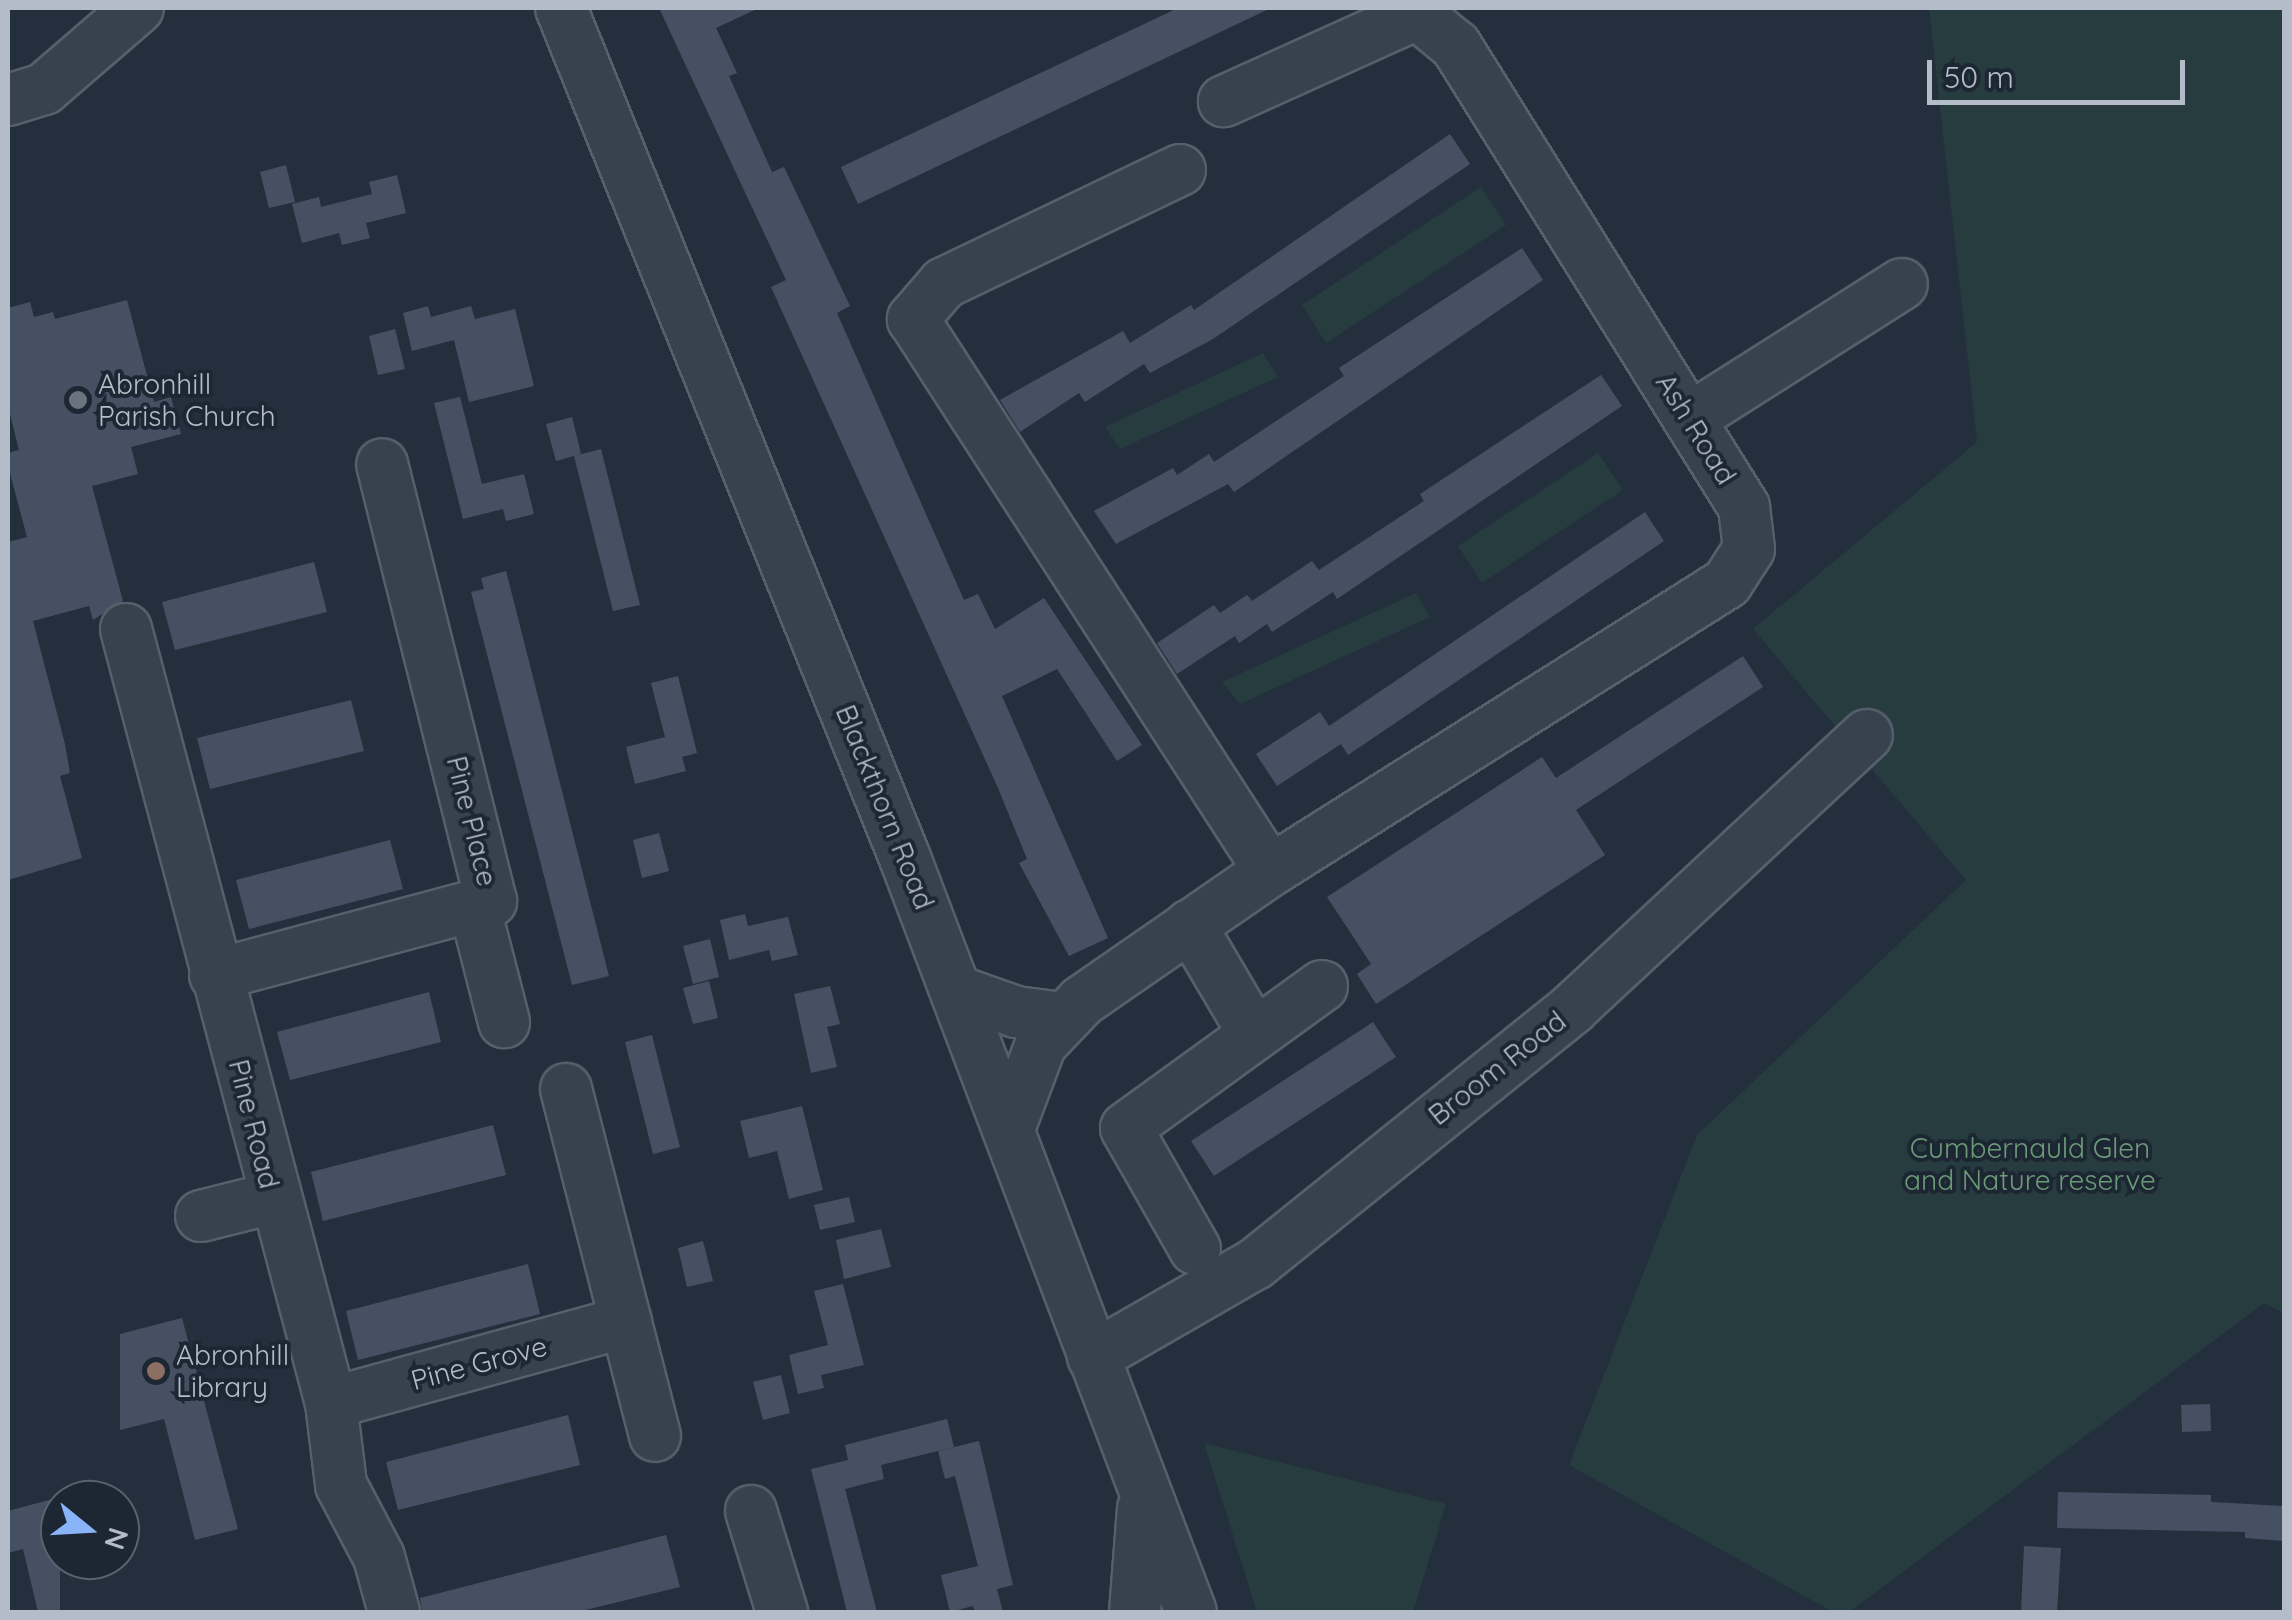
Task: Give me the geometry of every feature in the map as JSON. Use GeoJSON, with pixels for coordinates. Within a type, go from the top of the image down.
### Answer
{"type":"FeatureCollection","features":[{"type":"Feature","properties":{"kind":"street"},"geometry":{"type":"LineString","coordinates":[[8,100],[44,89],[138,8]]}},
{"type":"Feature","properties":{"kind":"street","name":"Blackthorn Road"},"geometry":{"type":"LineString","coordinates":[[561,8],[957,992],[1191,1612]]}},
{"type":"Feature","properties":{"kind":"street","name":"Ash Road"},"geometry":{"type":"LineString","coordinates":[[1008,1129],[1041,1044],[1063,1018],[1270,870],[1727,583],[1749,549],[1744,507],[1456,46],[1417,14],[1224,101]]}},
{"type":"Feature","properties":{"kind":"street"},"geometry":{"type":"LineString","coordinates":[[1180,170],[944,284],[913,319],[1270,870]]}},
{"type":"Feature","properties":{"kind":"street"},"geometry":{"type":"LineString","coordinates":[[1689,418],[1902,284]]}},
{"type":"Feature","properties":{"kind":"street","name":"Pine Place"},"geometry":{"type":"LineString","coordinates":[[216,975],[492,900],[382,464]]}},
{"type":"Feature","properties":{"kind":"street","name":"Pine Road"},"geometry":{"type":"LineString","coordinates":[[126,629],[273,1198],[331,1403],[341,1485],[379,1556],[394,1612]]}},
{"type":"Feature","properties":{"kind":"street","name":"Broom Road"},"geometry":{"type":"LineString","coordinates":[[1093,1357],[1254,1264],[1573,1008],[1866,734]]}},
{"type":"Feature","properties":{"kind":"street"},"geometry":{"type":"LineString","coordinates":[[474,905],[504,1022]]}},
{"type":"Feature","properties":{"kind":"street"},"geometry":{"type":"LineString","coordinates":[[1190,925],[1253,1032]]}},
{"type":"Feature","properties":{"kind":"street"},"geometry":{"type":"LineString","coordinates":[[1195,1248],[1134,1150],[1126,1128],[1138,1114],[1322,986]]}},
{"type":"Feature","properties":{"kind":"street"},"geometry":{"type":"LineString","coordinates":[[957,992],[1016,1012],[1063,1018]]}},
{"type":"Feature","properties":{"kind":"street"},"geometry":{"type":"LineString","coordinates":[[566,1089],[655,1436]]}},
{"type":"Feature","properties":{"kind":"street"},"geometry":{"type":"LineString","coordinates":[[202,1216],[273,1198]]}},
{"type":"Feature","properties":{"kind":"street","name":"Pine Grove"},"geometry":{"type":"LineString","coordinates":[[331,1403],[626,1322]]}},
{"type":"Feature","properties":{"kind":"street"},"geometry":{"type":"LineString","coordinates":[[1135,1612],[1144,1484]]}},
{"type":"Feature","properties":{"kind":"street"},"geometry":{"type":"LineString","coordinates":[[751,1511],[782,1612]]}},
{"type":"Feature","properties":{"kind":"green space","name":"Cumbernauld Glen and Nature reserve"},"geometry":{"type":"Polygon","coordinates":[[[1929,8],[2284,8],[2284,1313],[2264,1303],[1849,1612],[1833,1612],[1569,1465],[1697,1135],[1966,880],[1753,629],[1977,442],[1929,8]]]}},
{"type":"Feature","properties":{"kind":"green space"},"geometry":{"type":"Polygon","coordinates":[[[1481,187],[1506,225],[1326,343],[1302,305],[1481,187]]]}},
{"type":"Feature","properties":{"kind":"green space"},"geometry":{"type":"Polygon","coordinates":[[[1263,353],[1278,377],[1120,449],[1105,427],[1263,353]]]}},
{"type":"Feature","properties":{"kind":"green space"},"geometry":{"type":"Polygon","coordinates":[[[1598,453],[1623,490],[1482,583],[1458,546],[1598,453]]]}},
{"type":"Feature","properties":{"kind":"green space"},"geometry":{"type":"Polygon","coordinates":[[[1416,593],[1430,617],[1240,704],[1222,682],[1416,593]]]}},
{"type":"Feature","properties":{"kind":"green space"},"geometry":{"type":"Polygon","coordinates":[[[1204,1443],[1446,1504],[1413,1612],[1257,1612],[1204,1443]]]}},
{"type":"Feature","properties":{"kind":"building"},"geometry":{"type":"Polygon","coordinates":[[[659,8],[759,8],[716,28],[737,73],[729,76],[772,172],[784,167],[850,306],[837,313],[964,600],[978,594],[995,629],[1044,598],[1142,745],[1117,761],[1057,669],[1002,696],[1108,938],[1069,956],[1019,863],[1027,859],[998,788],[771,287],[786,280],[659,8]]]}},
{"type":"Feature","properties":{"kind":"building"},"geometry":{"type":"Polygon","coordinates":[[[1178,8],[1271,8],[858,204],[841,167],[1178,8]]]}},
{"type":"Feature","properties":{"kind":"building"},"geometry":{"type":"Polygon","coordinates":[[[1450,134],[1470,164],[1213,339],[1150,373],[1144,364],[1085,402],[1079,393],[1020,432],[1000,400],[1123,331],[1130,343],[1191,305],[1194,310],[1450,134]]]}},
{"type":"Feature","properties":{"kind":"building"},"geometry":{"type":"Polygon","coordinates":[[[286,165],[295,202],[269,208],[260,172],[286,165]]]}},
{"type":"Feature","properties":{"kind":"building"},"geometry":{"type":"Polygon","coordinates":[[[397,175],[406,213],[366,223],[370,238],[342,245],[339,233],[302,243],[292,204],[319,197],[321,207],[372,194],[369,182],[397,175]]]}},
{"type":"Feature","properties":{"kind":"building"},"geometry":{"type":"Polygon","coordinates":[[[1522,248],[1543,280],[1234,492],[1228,484],[1116,544],[1094,511],[1173,468],[1177,475],[1209,454],[1214,462],[1344,376],[1339,368],[1522,248]]]}},
{"type":"Feature","properties":{"kind":"building"},"geometry":{"type":"Polygon","coordinates":[[[127,300],[154,402],[171,397],[181,434],[131,447],[138,474],[92,486],[123,601],[93,620],[89,606],[33,621],[65,744],[70,773],[60,776],[82,858],[8,880],[8,542],[27,537],[8,466],[8,453],[19,450],[8,406],[8,308],[30,302],[34,317],[53,312],[55,319],[127,300]]]}},
{"type":"Feature","properties":{"kind":"building"},"geometry":{"type":"Polygon","coordinates":[[[428,306],[431,317],[471,306],[475,319],[515,309],[534,386],[469,402],[454,340],[412,351],[403,313],[428,306]]]}},
{"type":"Feature","properties":{"kind":"building"},"geometry":{"type":"Polygon","coordinates":[[[395,329],[405,369],[378,375],[369,336],[395,329]]]}},
{"type":"Feature","properties":{"kind":"building"},"geometry":{"type":"Polygon","coordinates":[[[1601,375],[1622,406],[1337,599],[1333,592],[1272,632],[1267,624],[1239,643],[1235,636],[1177,674],[1157,643],[1214,605],[1220,613],[1247,595],[1252,601],[1312,561],[1319,570],[1424,501],[1420,494],[1601,375]]]}},
{"type":"Feature","properties":{"kind":"building"},"geometry":{"type":"Polygon","coordinates":[[[460,397],[482,484],[524,474],[534,514],[506,521],[503,509],[463,519],[434,403],[460,397]]]}},
{"type":"Feature","properties":{"kind":"building"},"geometry":{"type":"Polygon","coordinates":[[[572,417],[581,454],[556,461],[546,424],[572,417]]]}},
{"type":"Feature","properties":{"kind":"building"},"geometry":{"type":"Polygon","coordinates":[[[601,449],[640,605],[613,611],[574,456],[601,449]]]}},
{"type":"Feature","properties":{"kind":"building"},"geometry":{"type":"Polygon","coordinates":[[[1645,512],[1664,541],[1348,755],[1341,744],[1277,786],[1256,754],[1320,712],[1329,726],[1645,512]]]}},
{"type":"Feature","properties":{"kind":"building"},"geometry":{"type":"Polygon","coordinates":[[[314,562],[327,612],[175,650],[162,602],[314,562]]]}},
{"type":"Feature","properties":{"kind":"building"},"geometry":{"type":"Polygon","coordinates":[[[506,571],[609,976],[572,985],[471,592],[484,589],[481,578],[506,571]]]}},
{"type":"Feature","properties":{"kind":"building"},"geometry":{"type":"Polygon","coordinates":[[[1743,656],[1763,687],[1576,810],[1605,855],[1376,1004],[1357,974],[1371,964],[1327,897],[1542,757],[1556,778],[1743,656]]]}},
{"type":"Feature","properties":{"kind":"building"},"geometry":{"type":"Polygon","coordinates":[[[678,676],[697,753],[682,757],[686,771],[635,784],[626,747],[665,737],[651,683],[678,676]]]}},
{"type":"Feature","properties":{"kind":"building"},"geometry":{"type":"Polygon","coordinates":[[[351,700],[364,751],[210,789],[197,738],[351,700]]]}},
{"type":"Feature","properties":{"kind":"building"},"geometry":{"type":"Polygon","coordinates":[[[659,833],[669,871],[642,878],[633,840],[659,833]]]}},
{"type":"Feature","properties":{"kind":"building"},"geometry":{"type":"Polygon","coordinates":[[[390,840],[403,889],[249,929],[236,880],[390,840]]]}},
{"type":"Feature","properties":{"kind":"building"},"geometry":{"type":"Polygon","coordinates":[[[745,914],[748,926],[788,917],[798,955],[772,961],[769,950],[729,960],[720,920],[745,914]]]}},
{"type":"Feature","properties":{"kind":"building"},"geometry":{"type":"Polygon","coordinates":[[[710,939],[719,977],[693,984],[683,946],[710,939]]]}},
{"type":"Feature","properties":{"kind":"building"},"geometry":{"type":"Polygon","coordinates":[[[709,981],[718,1018],[693,1024],[683,988],[709,981]]]}},
{"type":"Feature","properties":{"kind":"building"},"geometry":{"type":"Polygon","coordinates":[[[830,986],[840,1024],[827,1027],[837,1067],[811,1073],[794,994],[830,986]]]}},
{"type":"Feature","properties":{"kind":"building"},"geometry":{"type":"Polygon","coordinates":[[[429,992],[441,1042],[290,1080],[277,1032],[429,992]]]}},
{"type":"Feature","properties":{"kind":"building"},"geometry":{"type":"Polygon","coordinates":[[[1373,1022],[1396,1057],[1214,1176],[1191,1141],[1373,1022]]]}},
{"type":"Feature","properties":{"kind":"building"},"geometry":{"type":"Polygon","coordinates":[[[652,1035],[680,1147],[653,1154],[625,1042],[652,1035]]]}},
{"type":"Feature","properties":{"kind":"building"},"geometry":{"type":"Polygon","coordinates":[[[802,1106],[823,1190],[789,1199],[777,1151],[749,1158],[740,1121],[802,1106]]]}},
{"type":"Feature","properties":{"kind":"building"},"geometry":{"type":"Polygon","coordinates":[[[493,1125],[506,1175],[323,1221],[311,1172],[493,1125]]]}},
{"type":"Feature","properties":{"kind":"building"},"geometry":{"type":"Polygon","coordinates":[[[849,1197],[855,1222],[820,1230],[814,1205],[849,1197]]]}},
{"type":"Feature","properties":{"kind":"building"},"geometry":{"type":"Polygon","coordinates":[[[881,1229],[891,1267],[844,1279],[836,1240],[881,1229]]]}},
{"type":"Feature","properties":{"kind":"building"},"geometry":{"type":"Polygon","coordinates":[[[703,1241],[713,1281],[687,1287],[678,1248],[703,1241]]]}},
{"type":"Feature","properties":{"kind":"building"},"geometry":{"type":"Polygon","coordinates":[[[528,1264],[540,1314],[358,1360],[346,1311],[528,1264]]]}},
{"type":"Feature","properties":{"kind":"building"},"geometry":{"type":"Polygon","coordinates":[[[843,1284],[864,1365],[821,1375],[824,1388],[798,1394],[789,1355],[828,1345],[814,1291],[843,1284]]]}},
{"type":"Feature","properties":{"kind":"building"},"geometry":{"type":"Polygon","coordinates":[[[182,1318],[238,1529],[195,1540],[164,1419],[120,1430],[120,1334],[182,1318]]]}},
{"type":"Feature","properties":{"kind":"building"},"geometry":{"type":"Polygon","coordinates":[[[781,1375],[790,1413],[763,1420],[753,1382],[781,1375]]]}},
{"type":"Feature","properties":{"kind":"building"},"geometry":{"type":"Polygon","coordinates":[[[2210,1404],[2211,1431],[2182,1432],[2181,1405],[2210,1404]]]}},
{"type":"Feature","properties":{"kind":"building"},"geometry":{"type":"Polygon","coordinates":[[[568,1415],[580,1465],[398,1510],[386,1462],[568,1415]]]}},
{"type":"Feature","properties":{"kind":"building"},"geometry":{"type":"Polygon","coordinates":[[[947,1419],[954,1447],[881,1465],[884,1479],[845,1489],[877,1612],[847,1612],[811,1469],[848,1460],[845,1445],[947,1419]]]}},
{"type":"Feature","properties":{"kind":"building"},"geometry":{"type":"Polygon","coordinates":[[[979,1441],[1013,1585],[997,1589],[1003,1612],[975,1612],[973,1606],[950,1612],[941,1575],[978,1566],[955,1476],[945,1479],[938,1451],[979,1441]]]}},
{"type":"Feature","properties":{"kind":"building"},"geometry":{"type":"Polygon","coordinates":[[[2058,1492],[2211,1495],[2211,1502],[2284,1506],[2284,1541],[2245,1538],[2245,1532],[2057,1528],[2058,1492]]]}},
{"type":"Feature","properties":{"kind":"building"},"geometry":{"type":"Polygon","coordinates":[[[40,1502],[40,1580],[60,1580],[60,1612],[38,1612],[23,1549],[8,1553],[8,1511],[40,1502]]]}},
{"type":"Feature","properties":{"kind":"building"},"geometry":{"type":"Polygon","coordinates":[[[666,1535],[680,1587],[577,1612],[422,1612],[420,1598],[666,1535]]]}},
{"type":"Feature","properties":{"kind":"building"},"geometry":{"type":"Polygon","coordinates":[[[2024,1546],[2061,1548],[2057,1612],[2021,1612],[2024,1546]]]}},
{"type":"Feature","properties":{"kind":"place","name":"Abronhill Parish Church"},"geometry":{"type":"Point","coordinates":[78,400]}},
{"type":"Feature","properties":{"kind":"place","name":"Abronhill Library"},"geometry":{"type":"Point","coordinates":[156,1371]}}]}
